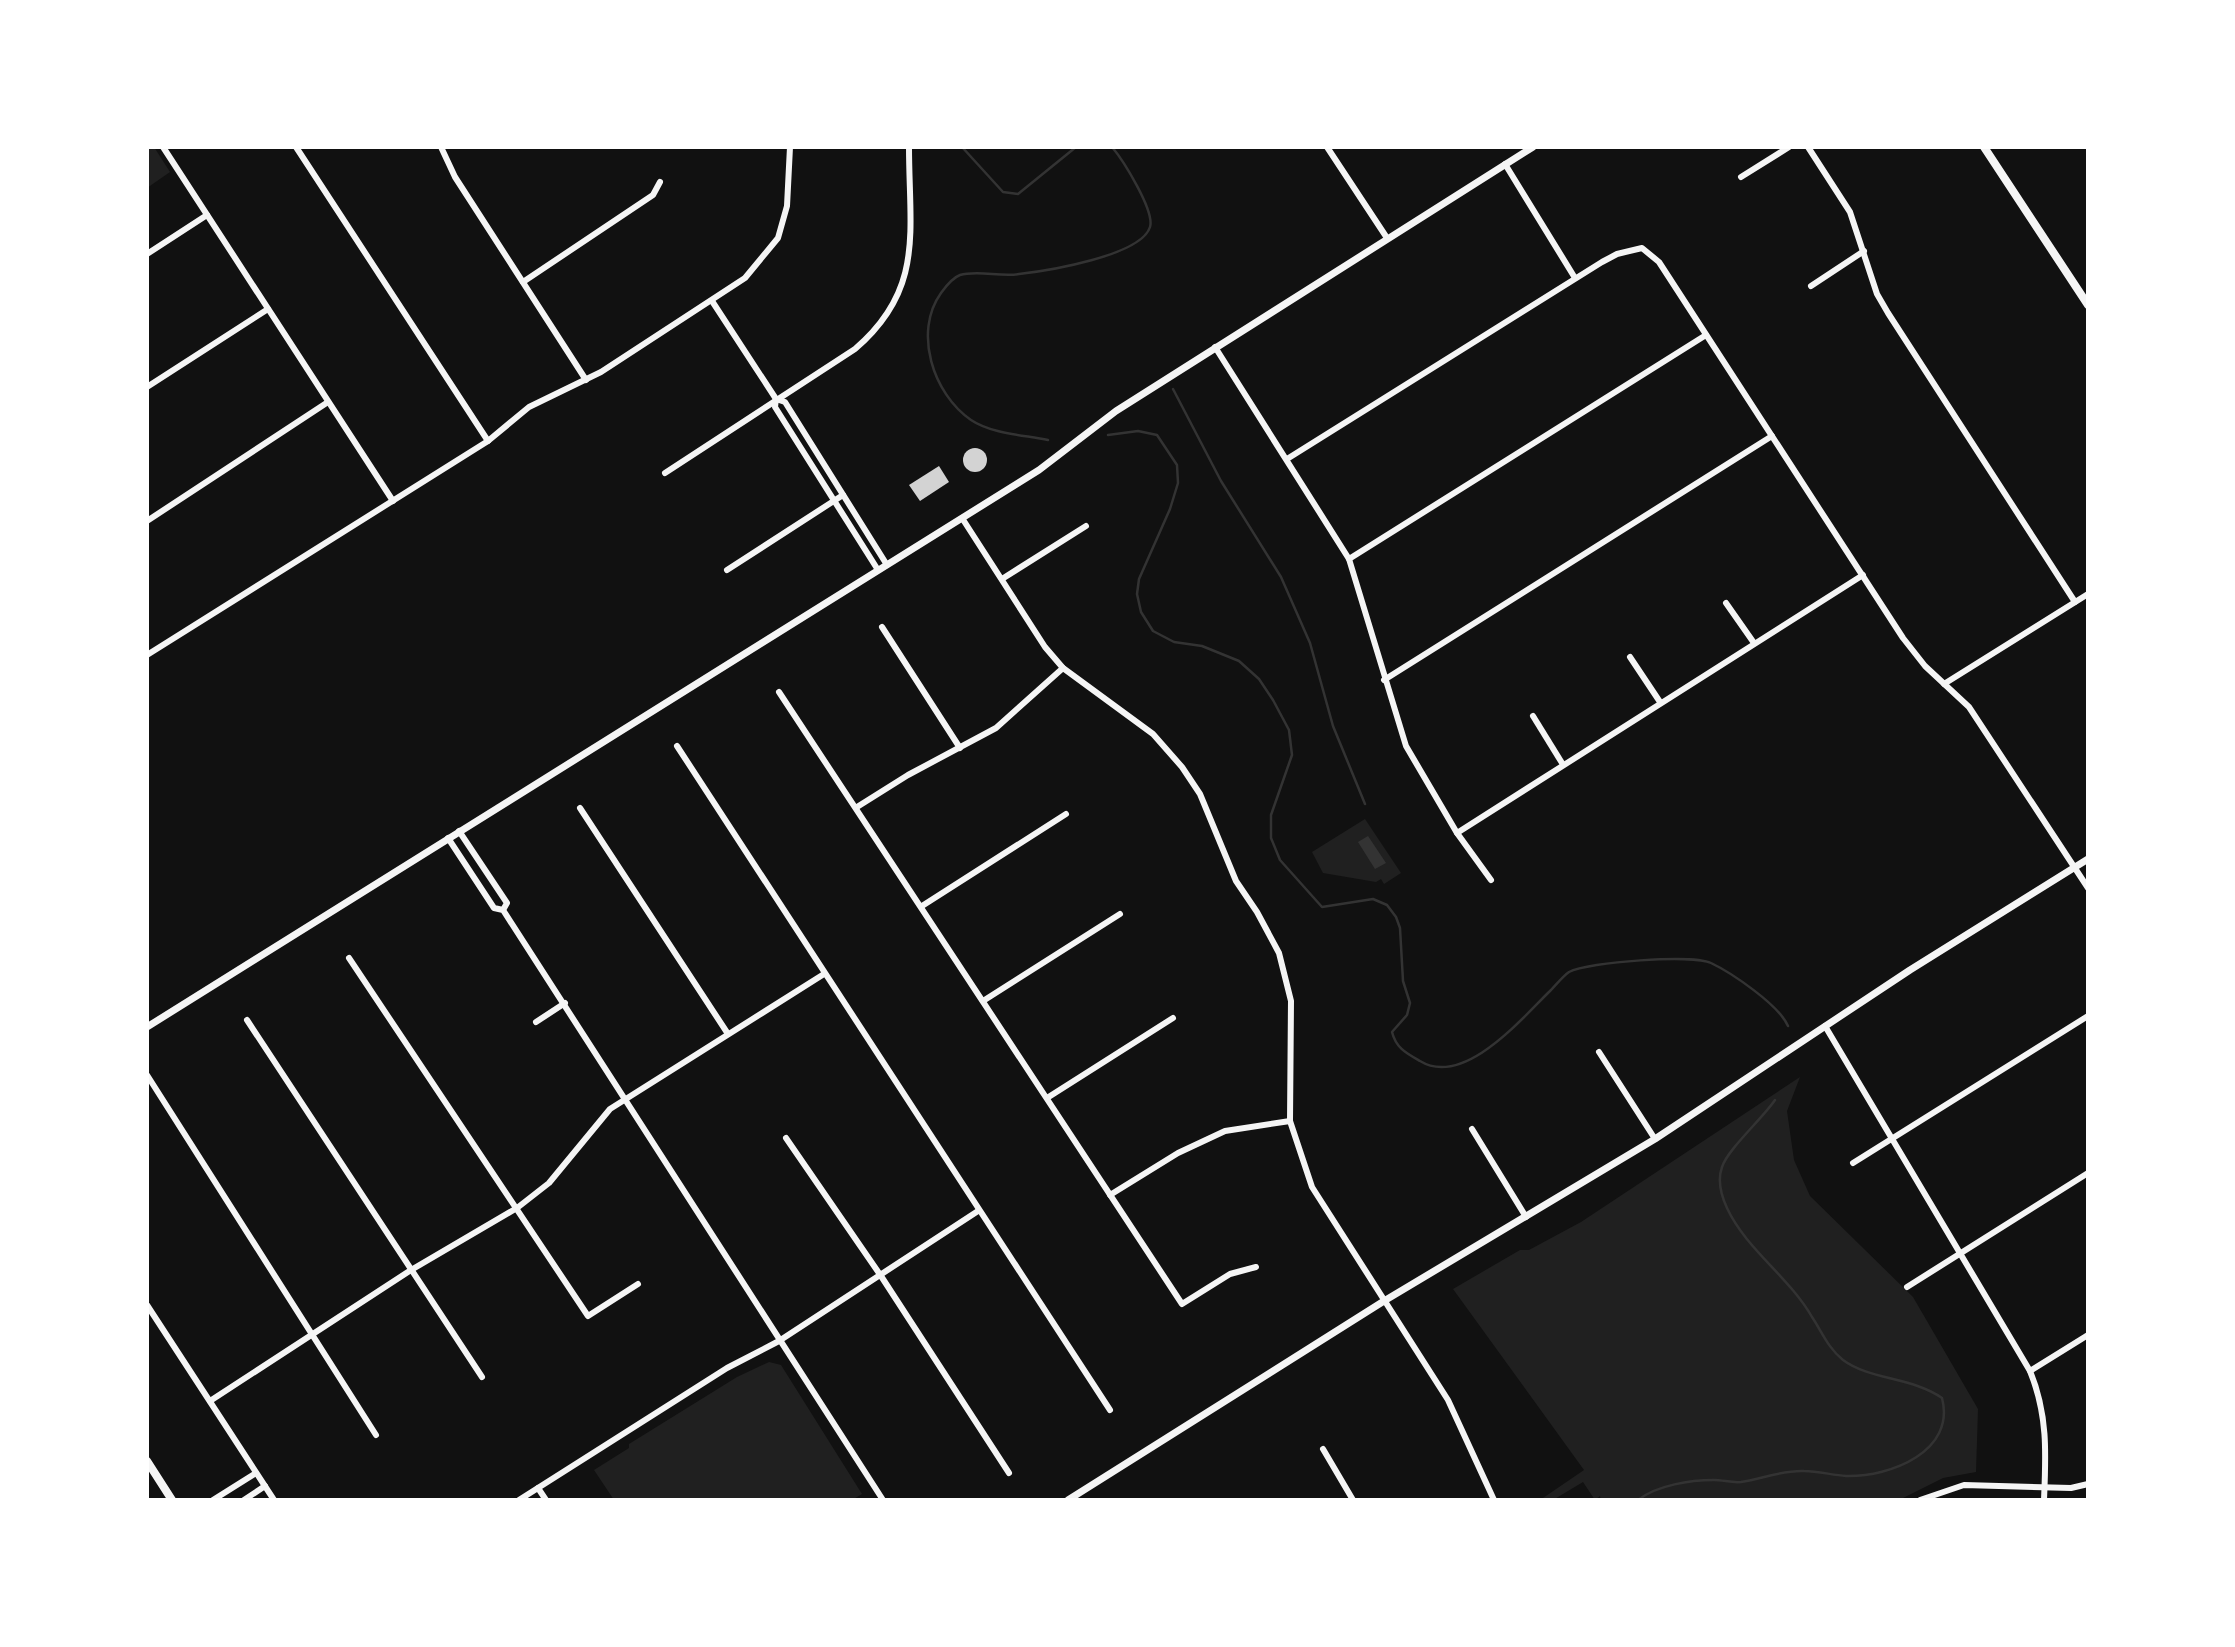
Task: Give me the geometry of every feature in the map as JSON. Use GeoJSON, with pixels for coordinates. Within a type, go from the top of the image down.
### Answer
{"type":"FeatureCollection","features":[{"type":"Feature","properties":{"kind":"main road"},"geometry":{"type":"LineString","coordinates":[[1987,148],[2088,305]]}},
{"type":"Feature","properties":{"kind":"main road"},"geometry":{"type":"LineString","coordinates":[[147,1461],[172,1500]]}},
{"type":"Feature","properties":{"kind":"street"},"geometry":{"type":"LineString","coordinates":[[163,147],[393,501]]}},
{"type":"Feature","properties":{"kind":"street"},"geometry":{"type":"LineString","coordinates":[[296,147],[488,441]]}},
{"type":"Feature","properties":{"kind":"street"},"geometry":{"type":"LineString","coordinates":[[440,147],[455,177],[586,380]]}},
{"type":"Feature","properties":{"kind":"street"},"geometry":{"type":"LineString","coordinates":[[147,655],[488,441],[529,407],[586,380],[745,278],[778,238],[787,206],[790,147]]}},
{"type":"Feature","properties":{"kind":"street"},"geometry":{"type":"LineString","coordinates":[[665,473],[855,349],[878,329],[900,296],[908,267],[909,147]]}},
{"type":"Feature","properties":{"kind":"street"},"geometry":{"type":"LineString","coordinates":[[1327,147],[1387,238]]}},
{"type":"Feature","properties":{"kind":"street"},"geometry":{"type":"LineString","coordinates":[[1741,177],[1790,147]]}},
{"type":"Feature","properties":{"kind":"street"},"geometry":{"type":"LineString","coordinates":[[1808,147],[1850,212],[1877,294],[1888,313],[2075,602]]}},
{"type":"Feature","properties":{"kind":"street"},"geometry":{"type":"LineString","coordinates":[[147,1027],[1039,470],[1108,416],[1527,148]]}},
{"type":"Feature","properties":{"kind":"street"},"geometry":{"type":"LineString","coordinates":[[1505,164],[1575,278]]}},
{"type":"Feature","properties":{"kind":"street"},"geometry":{"type":"LineString","coordinates":[[523,282],[653,195],[660,182]]}},
{"type":"Feature","properties":{"kind":"street"},"geometry":{"type":"LineString","coordinates":[[147,254],[207,215]]}},
{"type":"Feature","properties":{"kind":"street"},"geometry":{"type":"LineString","coordinates":[[1287,459],[1575,278],[1617,254],[1642,248],[1659,262],[1903,638],[1944,684],[1969,707],[2088,888]]}},
{"type":"Feature","properties":{"kind":"street"},"geometry":{"type":"LineString","coordinates":[[1811,286],[1864,251]]}},
{"type":"Feature","properties":{"kind":"street"},"geometry":{"type":"LineString","coordinates":[[712,301],[776,399],[785,402],[887,565]]}},
{"type":"Feature","properties":{"kind":"street"},"geometry":{"type":"LineString","coordinates":[[147,387],[268,309]]}},
{"type":"Feature","properties":{"kind":"street"},"geometry":{"type":"LineString","coordinates":[[1349,559],[1706,335]]}},
{"type":"Feature","properties":{"kind":"street"},"geometry":{"type":"LineString","coordinates":[[1215,347],[1349,559],[1397,725],[1411,758],[1457,833],[1491,880]]}},
{"type":"Feature","properties":{"kind":"street"},"geometry":{"type":"LineString","coordinates":[[776,399],[775,407],[878,570]]}},
{"type":"Feature","properties":{"kind":"street"},"geometry":{"type":"LineString","coordinates":[[147,521],[328,402]]}},
{"type":"Feature","properties":{"kind":"street"},"geometry":{"type":"LineString","coordinates":[[1384,680],[1772,436]]}},
{"type":"Feature","properties":{"kind":"street"},"geometry":{"type":"LineString","coordinates":[[727,570],[844,495]]}},
{"type":"Feature","properties":{"kind":"street"},"geometry":{"type":"LineString","coordinates":[[962,518],[1035,634],[1063,668],[1153,734],[1182,767],[1200,794],[1236,881],[1257,912],[1279,954],[1291,1001],[1290,1121],[1312,1187],[1448,1399],[1494,1500]]}},
{"type":"Feature","properties":{"kind":"street"},"geometry":{"type":"LineString","coordinates":[[1002,579],[1086,526]]}},
{"type":"Feature","properties":{"kind":"street"},"geometry":{"type":"LineString","coordinates":[[1457,833],[1562,763],[1863,575]]}},
{"type":"Feature","properties":{"kind":"street"},"geometry":{"type":"LineString","coordinates":[[1944,684],[2088,594]]}},
{"type":"Feature","properties":{"kind":"street"},"geometry":{"type":"LineString","coordinates":[[1726,603],[1755,643]]}},
{"type":"Feature","properties":{"kind":"street"},"geometry":{"type":"LineString","coordinates":[[882,627],[960,748]]}},
{"type":"Feature","properties":{"kind":"street"},"geometry":{"type":"LineString","coordinates":[[1630,657],[1660,702]]}},
{"type":"Feature","properties":{"kind":"street"},"geometry":{"type":"LineString","coordinates":[[858,807],[908,775],[996,728],[1063,668]]}},
{"type":"Feature","properties":{"kind":"street"},"geometry":{"type":"LineString","coordinates":[[779,692],[858,807],[1182,1304],[1230,1275],[1256,1267]]}},
{"type":"Feature","properties":{"kind":"street"},"geometry":{"type":"LineString","coordinates":[[1533,716],[1562,763]]}},
{"type":"Feature","properties":{"kind":"street"},"geometry":{"type":"LineString","coordinates":[[677,746],[1110,1410]]}},
{"type":"Feature","properties":{"kind":"street"},"geometry":{"type":"LineString","coordinates":[[580,808],[728,1034]]}},
{"type":"Feature","properties":{"kind":"street"},"geometry":{"type":"LineString","coordinates":[[922,906],[1066,814]]}},
{"type":"Feature","properties":{"kind":"street"},"geometry":{"type":"LineString","coordinates":[[459,831],[507,903],[503,910]]}},
{"type":"Feature","properties":{"kind":"street"},"geometry":{"type":"LineString","coordinates":[[448,838],[494,908],[503,910],[565,1003],[623,1100],[883,1500]]}},
{"type":"Feature","properties":{"kind":"street"},"geometry":{"type":"LineString","coordinates":[[1069,1500],[1384,1301],[1655,1139],[1825,1026],[2088,859]]}},
{"type":"Feature","properties":{"kind":"street"},"geometry":{"type":"LineString","coordinates":[[983,1000],[1120,914]]}},
{"type":"Feature","properties":{"kind":"street"},"geometry":{"type":"LineString","coordinates":[[349,958],[588,1317],[638,1284]]}},
{"type":"Feature","properties":{"kind":"street"},"geometry":{"type":"LineString","coordinates":[[210,1401],[411,1270],[517,1208],[549,1183],[591,1128],[623,1100],[824,974]]}},
{"type":"Feature","properties":{"kind":"street"},"geometry":{"type":"LineString","coordinates":[[536,1022],[565,1003]]}},
{"type":"Feature","properties":{"kind":"street"},"geometry":{"type":"LineString","coordinates":[[1853,1163],[2088,1016]]}},
{"type":"Feature","properties":{"kind":"street"},"geometry":{"type":"LineString","coordinates":[[1046,1098],[1173,1018]]}},
{"type":"Feature","properties":{"kind":"street"},"geometry":{"type":"LineString","coordinates":[[247,1020],[482,1377]]}},
{"type":"Feature","properties":{"kind":"street"},"geometry":{"type":"LineString","coordinates":[[1825,1026],[2030,1371],[2038,1390],[2045,1429],[2044,1500]]}},
{"type":"Feature","properties":{"kind":"street"},"geometry":{"type":"LineString","coordinates":[[1600,1052],[1655,1139]]}},
{"type":"Feature","properties":{"kind":"street"},"geometry":{"type":"LineString","coordinates":[[147,1075],[376,1435]]}},
{"type":"Feature","properties":{"kind":"street"},"geometry":{"type":"LineString","coordinates":[[1110,1195],[1178,1153],[1225,1131],[1290,1121]]}},
{"type":"Feature","properties":{"kind":"street"},"geometry":{"type":"LineString","coordinates":[[1472,1129],[1526,1217]]}},
{"type":"Feature","properties":{"kind":"street"},"geometry":{"type":"LineString","coordinates":[[786,1138],[881,1276],[1009,1472]]}},
{"type":"Feature","properties":{"kind":"street"},"geometry":{"type":"LineString","coordinates":[[1907,1287],[2088,1173]]}},
{"type":"Feature","properties":{"kind":"street"},"geometry":{"type":"LineString","coordinates":[[519,1500],[727,1368],[779,1341],[978,1211]]}},
{"type":"Feature","properties":{"kind":"street"},"geometry":{"type":"LineString","coordinates":[[147,1305],[274,1500]]}},
{"type":"Feature","properties":{"kind":"street"},"geometry":{"type":"LineString","coordinates":[[2030,1371],[2088,1335]]}},
{"type":"Feature","properties":{"kind":"street"},"geometry":{"type":"LineString","coordinates":[[1323,1449],[1353,1500]]}},
{"type":"Feature","properties":{"kind":"street"},"geometry":{"type":"LineString","coordinates":[[213,1500],[256,1473]]}},
{"type":"Feature","properties":{"kind":"street"},"geometry":{"type":"LineString","coordinates":[[1920,1500],[1964,1485],[2071,1488],[2088,1484]]}},
{"type":"Feature","properties":{"kind":"street"},"geometry":{"type":"LineString","coordinates":[[244,1500],[265,1486]]}},
{"type":"Feature","properties":{"kind":"street"},"geometry":{"type":"LineString","coordinates":[[538,1488],[546,1500]]}},
{"type":"Feature","properties":{"kind":"shaded area"},"geometry":{"type":"Polygon","coordinates":[[[147,147],[154,147],[170,172],[147,188],[147,147]]]}},
{"type":"Feature","properties":{"kind":"shaded area"},"geometry":{"type":"Polygon","coordinates":[[[1365,819],[1401,873],[1384,884],[1381,879],[1376,882],[1323,873],[1312,852],[1365,819]]]}},
{"type":"Feature","properties":{"kind":"shaded area"},"geometry":{"type":"Polygon","coordinates":[[[1368,836],[1386,863],[1375,869],[1358,842],[1368,836]]]}},
{"type":"Feature","properties":{"kind":"shaded area"},"geometry":{"type":"Polygon","coordinates":[[[1800,1077],[1787,1111],[1794,1160],[1810,1196],[1913,1297],[1978,1409],[1976,1472],[1943,1478],[1899,1500],[1601,1500],[1600,1496],[1595,1500],[1583,1482],[1553,1500],[1540,1500],[1584,1470],[1453,1289],[1520,1250],[1529,1250],[1581,1222],[1800,1077]]]}},
{"type":"Feature","properties":{"kind":"shaded area"},"geometry":{"type":"Polygon","coordinates":[[[769,1362],[781,1365],[862,1494],[852,1500],[614,1500],[594,1470],[629,1448],[629,1444],[737,1377],[769,1362]]]}},
{"type":"Feature","properties":{"kind":"building"},"geometry":{"type":"Polygon","coordinates":[[[975,448],[986,455],[987,460],[980,471],[975,472],[964,465],[963,460],[970,449],[975,448]]]}},
{"type":"Feature","properties":{"kind":"building"},"geometry":{"type":"Polygon","coordinates":[[[939,466],[949,482],[920,501],[909,485],[939,466]]]}},
{"type":"Feature","properties":{"kind":"waterway"},"geometry":{"type":"LineString","coordinates":[[962,147],[1003,192],[1018,194],[1076,147]]}},
{"type":"Feature","properties":{"kind":"waterway"},"geometry":{"type":"LineString","coordinates":[[1048,440],[979,425],[958,409],[937,379],[928,343],[929,326],[941,293],[960,275],[1012,275],[1070,265],[1112,254],[1143,237],[1150,227],[1148,210],[1130,174],[1112,147]]}},
{"type":"Feature","properties":{"kind":"waterway"},"geometry":{"type":"LineString","coordinates":[[1173,389],[1221,481],[1281,577],[1310,643],[1333,726],[1365,804]]}},
{"type":"Feature","properties":{"kind":"waterway"},"geometry":{"type":"LineString","coordinates":[[1108,435],[1138,431],[1157,435],[1177,465],[1178,483],[1170,509],[1139,579],[1137,594],[1141,612],[1153,631],[1174,642],[1202,646],[1239,661],[1259,679],[1289,730],[1292,755],[1271,815],[1271,838],[1280,860],[1322,907],[1373,899],[1387,905],[1396,917],[1400,928],[1403,981],[1410,1003],[1407,1015],[1392,1032],[1402,1050],[1437,1067],[1455,1065],[1473,1058],[1491,1046],[1569,972],[1597,965],[1640,960],[1684,959],[1711,963],[1765,999],[1788,1026]]}},
{"type":"Feature","properties":{"kind":"waterway"},"geometry":{"type":"LineString","coordinates":[[1638,1500],[1664,1487],[1695,1481],[1741,1482],[1796,1471],[1846,1476],[1882,1472],[1916,1457],[1930,1446],[1939,1433],[1944,1417],[1942,1398],[1918,1386],[1854,1367],[1843,1360],[1829,1345],[1792,1289],[1745,1237],[1727,1208],[1720,1188],[1725,1160],[1775,1100]]}}]}
